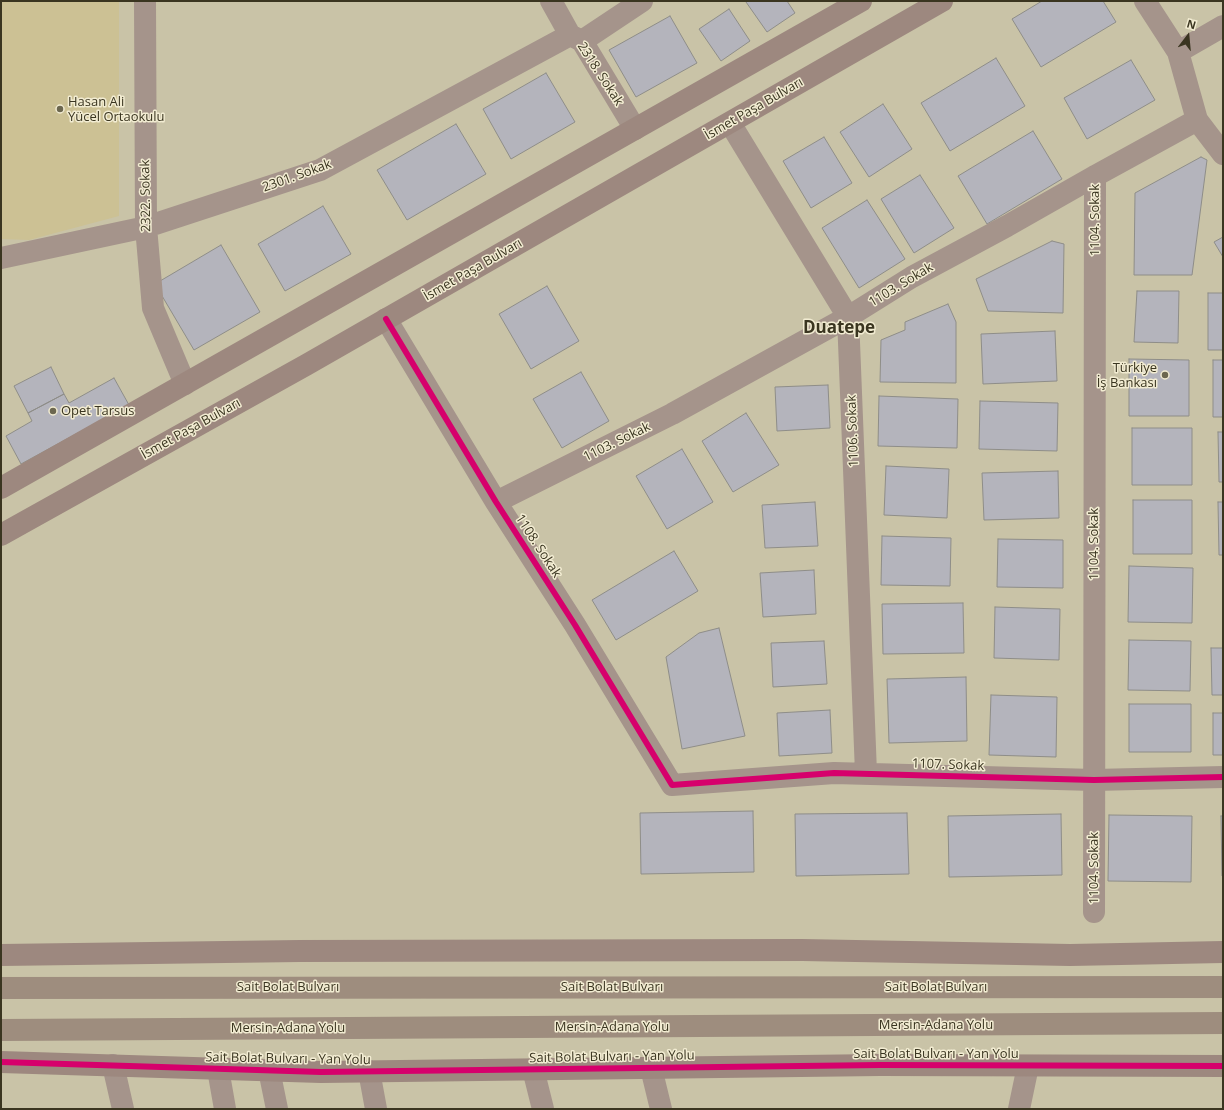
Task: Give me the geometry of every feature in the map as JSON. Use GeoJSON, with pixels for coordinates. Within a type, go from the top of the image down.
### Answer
{"type":"FeatureCollection","features":[{"type":"Feature","properties":{"kind":"highway","name":"Sait Bolat Bulvarı"},"geometry":{"type":"LineString","coordinates":[[1,988],[1223,987]]}},
{"type":"Feature","properties":{"kind":"highway","name":"Mersin-Adana Yolu"},"geometry":{"type":"LineString","coordinates":[[1,1030],[1223,1024]]}},
{"type":"Feature","properties":{"kind":"street","name":"2322. Sokak"},"geometry":{"type":"LineString","coordinates":[[145,1],[146,227],[153,308],[185,384]]}},
{"type":"Feature","properties":{"kind":"street","name":"2318. Sokak"},"geometry":{"type":"LineString","coordinates":[[551,1],[635,129]]}},
{"type":"Feature","properties":{"kind":"street","name":"2301. Sokak"},"geometry":{"type":"LineString","coordinates":[[1,258],[146,227],[320,170],[576,38],[642,1]]}},
{"type":"Feature","properties":{"kind":"street"},"geometry":{"type":"LineString","coordinates":[[1,488],[861,1]]}},
{"type":"Feature","properties":{"kind":"street","name":"İsmet Paşa Bulvarı"},"geometry":{"type":"LineString","coordinates":[[1,535],[386,319],[942,1]]}},
{"type":"Feature","properties":{"kind":"street"},"geometry":{"type":"LineString","coordinates":[[1145,1],[1178,52],[1198,120],[1223,154]]}},
{"type":"Feature","properties":{"kind":"street"},"geometry":{"type":"LineString","coordinates":[[1178,52],[1223,26]]}},
{"type":"Feature","properties":{"kind":"street","name":"1103. Sokak"},"geometry":{"type":"LineString","coordinates":[[496,502],[672,414],[848,317],[912,277],[1198,120]]}},
{"type":"Feature","properties":{"kind":"street","name":"1106. Sokak"},"geometry":{"type":"LineString","coordinates":[[730,123],[848,317],[866,773]]}},
{"type":"Feature","properties":{"kind":"street","name":"1104. Sokak"},"geometry":{"type":"LineString","coordinates":[[1094,912],[1095,176]]}},
{"type":"Feature","properties":{"kind":"street","name":"1108. Sokak"},"geometry":{"type":"LineString","coordinates":[[386,319],[496,502],[575,625],[672,785]]}},
{"type":"Feature","properties":{"kind":"street","name":"1107. Sokak"},"geometry":{"type":"LineString","coordinates":[[672,785],[834,773],[1094,780],[1223,777]]}},
{"type":"Feature","properties":{"kind":"street"},"geometry":{"type":"LineString","coordinates":[[1,955],[388,951],[802,950],[1070,955],[1223,952]]}},
{"type":"Feature","properties":{"kind":"street","name":"Sait Bolat Bulvarı - Yan Yolu"},"geometry":{"type":"LineString","coordinates":[[1,1062],[321,1072],[880,1065],[1223,1066]]}},
{"type":"Feature","properties":{"kind":"street"},"geometry":{"type":"LineString","coordinates":[[113,1065],[123,1109]]}},
{"type":"Feature","properties":{"kind":"street"},"geometry":{"type":"LineString","coordinates":[[1019,1109],[1028,1066]]}},
{"type":"Feature","properties":{"kind":"street"},"geometry":{"type":"LineString","coordinates":[[651,1068],[661,1109]]}},
{"type":"Feature","properties":{"kind":"street"},"geometry":{"type":"LineString","coordinates":[[218,1069],[225,1109]]}},
{"type":"Feature","properties":{"kind":"street"},"geometry":{"type":"LineString","coordinates":[[533,1069],[543,1109]]}},
{"type":"Feature","properties":{"kind":"street"},"geometry":{"type":"LineString","coordinates":[[268,1070],[277,1109]]}},
{"type":"Feature","properties":{"kind":"street"},"geometry":{"type":"LineString","coordinates":[[368,1071],[376,1109]]}},
{"type":"Feature","properties":{"kind":"shaded area","name":"Hasan Ali Yücel Ortaokulu"},"geometry":{"type":"Polygon","coordinates":[[[1,1],[119,1],[119,216],[29,240],[1,239],[1,1]]]}},
{"type":"Feature","properties":{"kind":"building"},"geometry":{"type":"Polygon","coordinates":[[[787,1],[795,13],[767,32],[746,2],[787,1]]]}},
{"type":"Feature","properties":{"kind":"building"},"geometry":{"type":"Polygon","coordinates":[[[1042,1],[1103,1],[1116,22],[1041,67],[1012,19],[1042,1]]]}},
{"type":"Feature","properties":{"kind":"building"},"geometry":{"type":"Polygon","coordinates":[[[729,9],[750,41],[721,61],[699,29],[729,9]]]}},
{"type":"Feature","properties":{"kind":"building"},"geometry":{"type":"Polygon","coordinates":[[[670,16],[697,63],[636,97],[609,50],[670,16]]]}},
{"type":"Feature","properties":{"kind":"building"},"geometry":{"type":"Polygon","coordinates":[[[996,58],[1025,106],[950,151],[921,103],[996,58]]]}},
{"type":"Feature","properties":{"kind":"building"},"geometry":{"type":"Polygon","coordinates":[[[1131,60],[1155,100],[1087,139],[1064,98],[1131,60]]]}},
{"type":"Feature","properties":{"kind":"building"},"geometry":{"type":"Polygon","coordinates":[[[546,73],[575,122],[511,159],[483,109],[546,73]]]}},
{"type":"Feature","properties":{"kind":"building"},"geometry":{"type":"Polygon","coordinates":[[[883,104],[912,149],[869,177],[840,132],[883,104]]]}},
{"type":"Feature","properties":{"kind":"building"},"geometry":{"type":"Polygon","coordinates":[[[456,124],[486,174],[407,220],[377,170],[456,124]]]}},
{"type":"Feature","properties":{"kind":"building"},"geometry":{"type":"Polygon","coordinates":[[[1033,131],[1062,179],[987,224],[958,176],[1033,131]]]}},
{"type":"Feature","properties":{"kind":"building"},"geometry":{"type":"Polygon","coordinates":[[[824,137],[852,183],[811,208],[783,161],[824,137]]]}},
{"type":"Feature","properties":{"kind":"building"},"geometry":{"type":"Polygon","coordinates":[[[1201,157],[1207,160],[1192,275],[1134,275],[1135,193],[1201,157]]]}},
{"type":"Feature","properties":{"kind":"building"},"geometry":{"type":"Polygon","coordinates":[[[920,175],[954,228],[914,253],[881,199],[920,175]]]}},
{"type":"Feature","properties":{"kind":"building"},"geometry":{"type":"Polygon","coordinates":[[[867,200],[905,259],[859,288],[822,228],[867,200]]]}},
{"type":"Feature","properties":{"kind":"building"},"geometry":{"type":"Polygon","coordinates":[[[323,206],[351,254],[285,291],[258,244],[323,206]]]}},
{"type":"Feature","properties":{"kind":"building"},"geometry":{"type":"Polygon","coordinates":[[[1223,237],[1223,257],[1214,242],[1223,237]]]}},
{"type":"Feature","properties":{"kind":"building"},"geometry":{"type":"Polygon","coordinates":[[[1052,241],[1064,244],[1063,313],[988,311],[976,279],[1052,241]]]}},
{"type":"Feature","properties":{"kind":"building"},"geometry":{"type":"Polygon","coordinates":[[[221,245],[260,312],[194,350],[155,284],[221,245]]]}},
{"type":"Feature","properties":{"kind":"building"},"geometry":{"type":"Polygon","coordinates":[[[547,286],[579,341],[531,369],[499,314],[547,286]]]}},
{"type":"Feature","properties":{"kind":"building"},"geometry":{"type":"Polygon","coordinates":[[[1137,291],[1179,291],[1178,343],[1134,342],[1137,291]]]}},
{"type":"Feature","properties":{"kind":"building"},"geometry":{"type":"Polygon","coordinates":[[[1208,293],[1223,293],[1223,350],[1208,350],[1208,293]]]}},
{"type":"Feature","properties":{"kind":"building"},"geometry":{"type":"Polygon","coordinates":[[[948,304],[956,322],[956,383],[880,382],[881,340],[905,330],[905,322],[948,304]]]}},
{"type":"Feature","properties":{"kind":"building"},"geometry":{"type":"Polygon","coordinates":[[[1055,331],[1057,381],[983,384],[981,334],[1055,331]]]}},
{"type":"Feature","properties":{"kind":"building"},"geometry":{"type":"Polygon","coordinates":[[[1129,359],[1189,360],[1189,416],[1129,416],[1129,359]]]}},
{"type":"Feature","properties":{"kind":"building"},"geometry":{"type":"Polygon","coordinates":[[[1213,360],[1223,360],[1223,417],[1213,417],[1213,360]]]}},
{"type":"Feature","properties":{"kind":"building"},"geometry":{"type":"Polygon","coordinates":[[[51,367],[64,394],[28,413],[14,386],[51,367]]]}},
{"type":"Feature","properties":{"kind":"building"},"geometry":{"type":"Polygon","coordinates":[[[581,372],[609,421],[562,448],[533,399],[581,372]]]}},
{"type":"Feature","properties":{"kind":"building"},"geometry":{"type":"Polygon","coordinates":[[[114,378],[129,405],[21,464],[6,436],[32,421],[28,413],[64,394],[69,403],[114,378]]]}},
{"type":"Feature","properties":{"kind":"building"},"geometry":{"type":"Polygon","coordinates":[[[828,385],[830,428],[777,431],[775,387],[828,385]]]}},
{"type":"Feature","properties":{"kind":"building"},"geometry":{"type":"Polygon","coordinates":[[[879,396],[958,399],[957,448],[878,446],[879,396]]]}},
{"type":"Feature","properties":{"kind":"building"},"geometry":{"type":"Polygon","coordinates":[[[980,401],[1058,403],[1057,451],[979,449],[980,401]]]}},
{"type":"Feature","properties":{"kind":"building"},"geometry":{"type":"Polygon","coordinates":[[[746,413],[779,465],[733,492],[702,441],[746,413]]]}},
{"type":"Feature","properties":{"kind":"building"},"geometry":{"type":"Polygon","coordinates":[[[1132,428],[1192,428],[1192,485],[1132,485],[1132,428]]]}},
{"type":"Feature","properties":{"kind":"building"},"geometry":{"type":"Polygon","coordinates":[[[1218,432],[1223,432],[1223,482],[1219,482],[1218,432]]]}},
{"type":"Feature","properties":{"kind":"building"},"geometry":{"type":"Polygon","coordinates":[[[682,449],[713,502],[667,529],[636,476],[682,449]]]}},
{"type":"Feature","properties":{"kind":"building"},"geometry":{"type":"Polygon","coordinates":[[[886,466],[949,469],[947,518],[884,515],[886,466]]]}},
{"type":"Feature","properties":{"kind":"building"},"geometry":{"type":"Polygon","coordinates":[[[1058,471],[1059,518],[984,520],[982,473],[1058,471]]]}},
{"type":"Feature","properties":{"kind":"building"},"geometry":{"type":"Polygon","coordinates":[[[1133,500],[1192,500],[1192,554],[1133,554],[1133,500]]]}},
{"type":"Feature","properties":{"kind":"building"},"geometry":{"type":"Polygon","coordinates":[[[815,502],[818,546],[765,548],[762,505],[815,502]]]}},
{"type":"Feature","properties":{"kind":"building"},"geometry":{"type":"Polygon","coordinates":[[[1218,502],[1223,502],[1223,555],[1219,555],[1218,502]]]}},
{"type":"Feature","properties":{"kind":"building"},"geometry":{"type":"Polygon","coordinates":[[[882,536],[951,538],[950,586],[881,585],[882,536]]]}},
{"type":"Feature","properties":{"kind":"building"},"geometry":{"type":"Polygon","coordinates":[[[998,539],[1063,540],[1063,588],[997,587],[998,539]]]}},
{"type":"Feature","properties":{"kind":"building"},"geometry":{"type":"Polygon","coordinates":[[[674,551],[698,591],[616,640],[592,600],[674,551]]]}},
{"type":"Feature","properties":{"kind":"building"},"geometry":{"type":"Polygon","coordinates":[[[1129,566],[1193,568],[1192,623],[1128,622],[1129,566]]]}},
{"type":"Feature","properties":{"kind":"building"},"geometry":{"type":"Polygon","coordinates":[[[814,570],[816,614],[763,617],[760,573],[814,570]]]}},
{"type":"Feature","properties":{"kind":"building"},"geometry":{"type":"Polygon","coordinates":[[[963,603],[964,653],[883,654],[882,604],[963,603]]]}},
{"type":"Feature","properties":{"kind":"building"},"geometry":{"type":"Polygon","coordinates":[[[995,607],[1060,609],[1059,660],[994,658],[995,607]]]}},
{"type":"Feature","properties":{"kind":"building"},"geometry":{"type":"Polygon","coordinates":[[[719,628],[745,736],[682,749],[666,657],[699,633],[719,628]]]}},
{"type":"Feature","properties":{"kind":"building"},"geometry":{"type":"Polygon","coordinates":[[[1129,640],[1191,641],[1190,691],[1128,690],[1129,640]]]}},
{"type":"Feature","properties":{"kind":"building"},"geometry":{"type":"Polygon","coordinates":[[[824,641],[827,684],[773,687],[771,643],[824,641]]]}},
{"type":"Feature","properties":{"kind":"building"},"geometry":{"type":"Polygon","coordinates":[[[1211,648],[1223,648],[1223,695],[1212,695],[1211,648]]]}},
{"type":"Feature","properties":{"kind":"building"},"geometry":{"type":"Polygon","coordinates":[[[966,677],[967,741],[889,743],[887,679],[966,677]]]}},
{"type":"Feature","properties":{"kind":"building"},"geometry":{"type":"Polygon","coordinates":[[[991,695],[1057,697],[1056,757],[989,755],[991,695]]]}},
{"type":"Feature","properties":{"kind":"building"},"geometry":{"type":"Polygon","coordinates":[[[1129,704],[1191,704],[1191,752],[1129,752],[1129,704]]]}},
{"type":"Feature","properties":{"kind":"building"},"geometry":{"type":"Polygon","coordinates":[[[830,710],[832,753],[779,756],[777,713],[830,710]]]}},
{"type":"Feature","properties":{"kind":"building"},"geometry":{"type":"Polygon","coordinates":[[[1213,713],[1223,713],[1223,755],[1213,755],[1213,713]]]}},
{"type":"Feature","properties":{"kind":"building"},"geometry":{"type":"Polygon","coordinates":[[[753,811],[754,872],[641,874],[640,813],[753,811]]]}},
{"type":"Feature","properties":{"kind":"building"},"geometry":{"type":"Polygon","coordinates":[[[907,813],[909,874],[796,876],[795,814],[907,813]]]}},
{"type":"Feature","properties":{"kind":"building"},"geometry":{"type":"Polygon","coordinates":[[[1061,814],[1062,875],[949,877],[948,816],[1061,814]]]}},
{"type":"Feature","properties":{"kind":"building"},"geometry":{"type":"Polygon","coordinates":[[[1109,815],[1192,816],[1191,882],[1108,881],[1109,815]]]}},
{"type":"Feature","properties":{"kind":"building"},"geometry":{"type":"Polygon","coordinates":[[[1221,816],[1223,816],[1223,876],[1222,876],[1221,816]]]}},
{"type":"Feature","properties":{"kind":"cycle path"},"geometry":{"type":"LineString","coordinates":[[386,319],[496,502],[575,625],[672,785],[834,773],[1094,780],[1223,777]]}},
{"type":"Feature","properties":{"kind":"cycle path"},"geometry":{"type":"LineString","coordinates":[[1,1062],[321,1072],[880,1065],[1223,1066]]}},
{"type":"Feature","properties":{"kind":"place","name":"Hasan Ali Yücel Ortaokulu"},"geometry":{"type":"Point","coordinates":[60,109]}},
{"type":"Feature","properties":{"kind":"place","name":"Türkiye İş Bankası"},"geometry":{"type":"Point","coordinates":[1165,375]}},
{"type":"Feature","properties":{"kind":"place","name":"Opet Tarsus"},"geometry":{"type":"Point","coordinates":[53,411]}},
{"type":"Feature","properties":{"kind":"district","name":"Duatepe"},"geometry":{"type":"Point","coordinates":[839,328]}}]}
